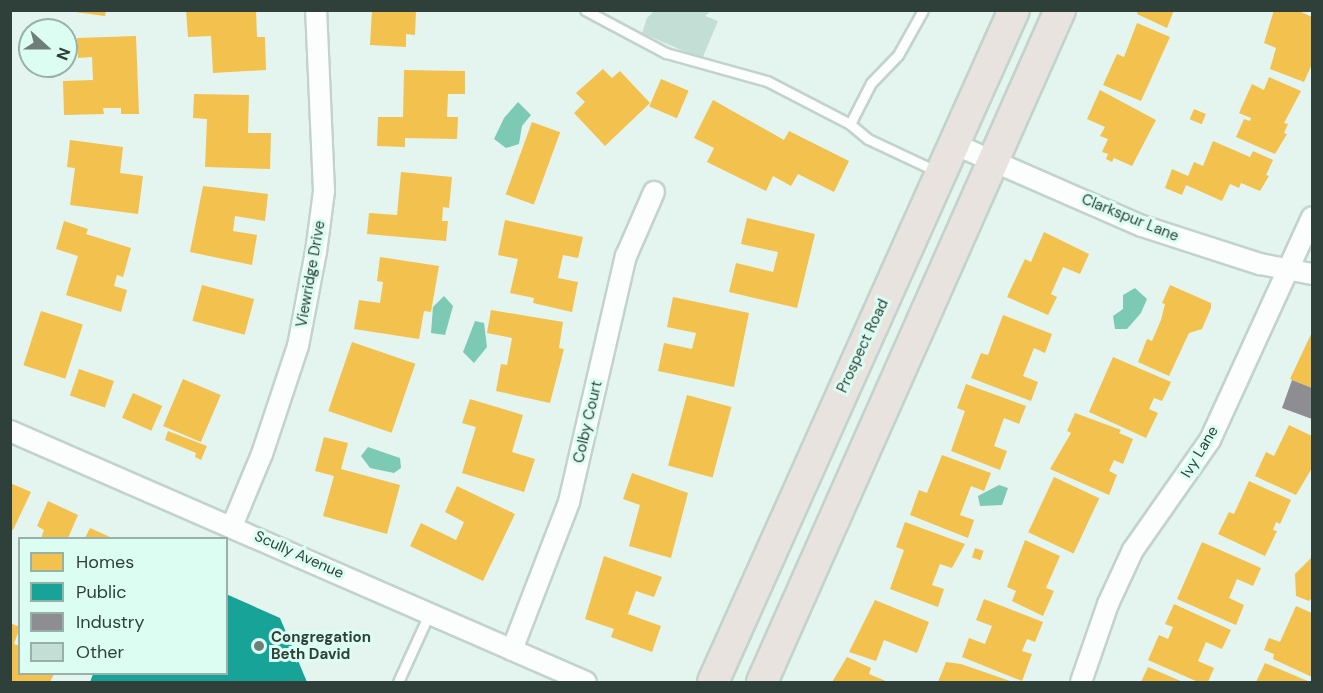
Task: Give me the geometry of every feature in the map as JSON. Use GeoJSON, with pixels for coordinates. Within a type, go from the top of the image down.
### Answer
{"type":"FeatureCollection","features":[{"type":"Feature","properties":{"kind":"main road","name":"Prospect Road"},"geometry":{"type":"LineString","coordinates":[[713,682],[1014,10]]}},
{"type":"Feature","properties":{"kind":"main road"},"geometry":{"type":"LineString","coordinates":[[762,682],[1060,10]]}},
{"type":"Feature","properties":{"kind":"street","name":"Viewridge Drive"},"geometry":{"type":"LineString","coordinates":[[232,526],[262,454],[298,346],[316,252],[324,191],[316,10]]}},
{"type":"Feature","properties":{"kind":"street","name":"Clarkspur Lane"},"geometry":{"type":"LineString","coordinates":[[954,144],[1142,226],[1289,270],[1312,274]]}},
{"type":"Feature","properties":{"kind":"street","name":"Colby Court"},"geometry":{"type":"LineString","coordinates":[[512,650],[569,502],[626,256],[654,192]]}},
{"type":"Feature","properties":{"kind":"street","name":"Ivy Lane"},"geometry":{"type":"LineString","coordinates":[[1081,682],[1108,604],[1133,550],[1210,440],[1312,217]]}},
{"type":"Feature","properties":{"kind":"street","name":"Scully Avenue"},"geometry":{"type":"LineString","coordinates":[[10,431],[586,682]]}},
{"type":"Feature","properties":{"kind":"lane"},"geometry":{"type":"LineString","coordinates":[[585,10],[666,53],[767,81],[850,124],[868,139],[941,173]]}},
{"type":"Feature","properties":{"kind":"lane"},"geometry":{"type":"LineString","coordinates":[[850,124],[871,83],[898,55],[923,10]]}},
{"type":"Feature","properties":{"kind":"lane"},"geometry":{"type":"LineString","coordinates":[[398,682],[429,614]]}},
{"type":"Feature","properties":{"kind":"shaded area"},"geometry":{"type":"Polygon","coordinates":[[[518,102],[531,115],[522,126],[519,144],[506,148],[494,139],[504,118],[518,102]]]}},
{"type":"Feature","properties":{"kind":"shaded area"},"geometry":{"type":"Polygon","coordinates":[[[1135,288],[1147,299],[1141,313],[1127,329],[1115,329],[1113,316],[1123,309],[1123,295],[1135,288]]]}},
{"type":"Feature","properties":{"kind":"shaded area"},"geometry":{"type":"Polygon","coordinates":[[[444,296],[453,306],[445,335],[431,333],[433,307],[444,296]]]}},
{"type":"Feature","properties":{"kind":"shaded area"},"geometry":{"type":"Polygon","coordinates":[[[475,321],[484,323],[487,347],[474,363],[463,352],[475,321]]]}},
{"type":"Feature","properties":{"kind":"shaded area"},"geometry":{"type":"Polygon","coordinates":[[[368,447],[400,458],[401,468],[394,473],[370,468],[361,456],[368,447]]]}},
{"type":"Feature","properties":{"kind":"shaded area"},"geometry":{"type":"Polygon","coordinates":[[[999,485],[1008,488],[1002,505],[980,506],[978,496],[999,485]]]}},
{"type":"Feature","properties":{"kind":"building: Homes"},"geometry":{"type":"Polygon","coordinates":[[[60,10],[106,10],[105,16],[60,10]]]}},
{"type":"Feature","properties":{"kind":"building: Homes"},"geometry":{"type":"Polygon","coordinates":[[[186,10],[256,10],[257,37],[265,37],[266,70],[213,73],[211,36],[188,37],[186,10]]]}},
{"type":"Feature","properties":{"kind":"building: Homes"},"geometry":{"type":"Polygon","coordinates":[[[372,10],[416,10],[415,35],[406,34],[406,47],[370,45],[372,10]]]}},
{"type":"Feature","properties":{"kind":"building: Homes"},"geometry":{"type":"Polygon","coordinates":[[[1138,10],[1174,10],[1167,28],[1137,14],[1138,10]]]}},
{"type":"Feature","properties":{"kind":"building: Homes"},"geometry":{"type":"Polygon","coordinates":[[[1274,10],[1297,10],[1312,17],[1312,64],[1304,82],[1270,69],[1276,48],[1264,43],[1274,10]]]}},
{"type":"Feature","properties":{"kind":"building: Homes"},"geometry":{"type":"Polygon","coordinates":[[[1137,23],[1170,37],[1141,101],[1103,85],[1117,54],[1124,57],[1137,23]]]}},
{"type":"Feature","properties":{"kind":"building: Homes"},"geometry":{"type":"Polygon","coordinates":[[[136,36],[139,114],[121,114],[121,108],[103,108],[104,114],[64,115],[63,81],[93,80],[92,57],[78,58],[78,38],[136,36]]]}},
{"type":"Feature","properties":{"kind":"building: Homes"},"geometry":{"type":"Polygon","coordinates":[[[603,69],[612,78],[620,71],[650,103],[605,146],[574,113],[585,102],[576,93],[603,69]]]}},
{"type":"Feature","properties":{"kind":"building: Homes"},"geometry":{"type":"Polygon","coordinates":[[[404,70],[465,71],[465,94],[448,94],[447,117],[458,117],[457,139],[405,138],[405,147],[377,146],[378,117],[403,117],[404,70]]]}},
{"type":"Feature","properties":{"kind":"building: Homes"},"geometry":{"type":"Polygon","coordinates":[[[1269,77],[1301,91],[1284,123],[1288,124],[1284,133],[1287,134],[1275,154],[1236,137],[1244,119],[1250,121],[1251,118],[1239,113],[1252,84],[1264,90],[1269,77]]]}},
{"type":"Feature","properties":{"kind":"building: Homes"},"geometry":{"type":"Polygon","coordinates":[[[661,79],[689,91],[677,118],[649,107],[661,79]]]}},
{"type":"Feature","properties":{"kind":"building: Homes"},"geometry":{"type":"Polygon","coordinates":[[[1100,90],[1156,120],[1132,166],[1114,158],[1112,162],[1106,159],[1108,154],[1102,152],[1108,139],[1100,136],[1105,127],[1087,119],[1100,90]]]}},
{"type":"Feature","properties":{"kind":"building: Homes"},"geometry":{"type":"Polygon","coordinates":[[[194,94],[249,95],[248,133],[271,133],[270,169],[205,167],[207,119],[193,118],[194,94]]]}},
{"type":"Feature","properties":{"kind":"building: Homes"},"geometry":{"type":"Polygon","coordinates":[[[713,100],[784,140],[789,131],[849,161],[834,192],[798,174],[791,186],[773,176],[766,191],[707,162],[714,148],[694,138],[713,100]]]}},
{"type":"Feature","properties":{"kind":"building: Homes"},"geometry":{"type":"Polygon","coordinates":[[[1194,109],[1206,114],[1202,124],[1190,119],[1194,109]]]}},
{"type":"Feature","properties":{"kind":"building: Homes"},"geometry":{"type":"Polygon","coordinates":[[[532,122],[560,132],[534,205],[506,194],[532,122]]]}},
{"type":"Feature","properties":{"kind":"building: Homes"},"geometry":{"type":"Polygon","coordinates":[[[70,140],[123,147],[120,173],[143,176],[138,214],[70,205],[75,168],[67,167],[70,140]]]}},
{"type":"Feature","properties":{"kind":"building: Homes"},"geometry":{"type":"Polygon","coordinates":[[[1213,141],[1250,157],[1253,151],[1273,160],[1266,175],[1269,176],[1260,191],[1241,183],[1239,188],[1230,184],[1222,201],[1186,185],[1182,195],[1165,188],[1172,169],[1188,176],[1194,162],[1203,166],[1213,141]]]}},
{"type":"Feature","properties":{"kind":"building: Homes"},"geometry":{"type":"Polygon","coordinates":[[[401,172],[452,177],[449,208],[443,207],[442,221],[448,221],[446,241],[367,234],[369,213],[397,215],[401,172]]]}},
{"type":"Feature","properties":{"kind":"building: Homes"},"geometry":{"type":"Polygon","coordinates":[[[203,186],[268,194],[265,221],[235,216],[233,231],[257,235],[252,265],[190,252],[203,186]]]}},
{"type":"Feature","properties":{"kind":"building: Homes"},"geometry":{"type":"Polygon","coordinates":[[[747,218],[815,234],[797,308],[729,292],[736,263],[773,272],[778,252],[741,244],[747,218]]]}},
{"type":"Feature","properties":{"kind":"building: Homes"},"geometry":{"type":"Polygon","coordinates":[[[505,220],[583,237],[578,258],[563,255],[558,278],[578,282],[572,312],[533,303],[534,298],[510,293],[518,259],[498,255],[505,220]]]}},
{"type":"Feature","properties":{"kind":"building: Homes"},"geometry":{"type":"Polygon","coordinates":[[[64,221],[88,229],[86,234],[131,248],[123,277],[117,275],[114,286],[127,290],[121,312],[66,295],[78,256],[56,249],[64,221]]]}},
{"type":"Feature","properties":{"kind":"building: Homes"},"geometry":{"type":"Polygon","coordinates":[[[1044,232],[1089,254],[1080,274],[1063,267],[1051,294],[1057,297],[1048,315],[1007,297],[1025,259],[1031,262],[1044,232]]]}},
{"type":"Feature","properties":{"kind":"building: Homes"},"geometry":{"type":"Polygon","coordinates":[[[380,257],[439,266],[431,312],[424,311],[419,339],[354,329],[359,300],[380,303],[383,282],[377,281],[380,257]]]}},
{"type":"Feature","properties":{"kind":"building: Homes"},"geometry":{"type":"Polygon","coordinates":[[[202,285],[254,299],[245,335],[192,321],[202,285]]]}},
{"type":"Feature","properties":{"kind":"building: Homes"},"geometry":{"type":"Polygon","coordinates":[[[1170,285],[1211,303],[1211,308],[1202,329],[1189,333],[1169,376],[1138,362],[1147,339],[1152,341],[1161,320],[1165,304],[1162,303],[1170,285]]]}},
{"type":"Feature","properties":{"kind":"building: Homes"},"geometry":{"type":"Polygon","coordinates":[[[673,297],[749,313],[734,387],[658,371],[664,343],[692,349],[696,333],[667,327],[673,297]]]}},
{"type":"Feature","properties":{"kind":"building: Homes"},"geometry":{"type":"Polygon","coordinates":[[[491,310],[563,322],[559,348],[564,349],[550,403],[496,391],[501,364],[507,365],[512,338],[487,333],[491,310]]]}},
{"type":"Feature","properties":{"kind":"building: Homes"},"geometry":{"type":"Polygon","coordinates":[[[41,311],[83,325],[65,379],[23,365],[41,311]]]}},
{"type":"Feature","properties":{"kind":"building: Homes"},"geometry":{"type":"Polygon","coordinates":[[[1003,315],[1052,334],[1045,353],[1034,348],[1023,376],[1038,382],[1031,401],[971,378],[981,353],[988,355],[1003,315]]]}},
{"type":"Feature","properties":{"kind":"building: Homes"},"geometry":{"type":"Polygon","coordinates":[[[1312,332],[1312,388],[1290,379],[1312,332]]]}},
{"type":"Feature","properties":{"kind":"building: Homes"},"geometry":{"type":"Polygon","coordinates":[[[352,342],[415,364],[392,433],[328,411],[352,342]]]}},
{"type":"Feature","properties":{"kind":"building: Homes"},"geometry":{"type":"Polygon","coordinates":[[[1113,357],[1171,382],[1162,401],[1154,398],[1149,409],[1158,413],[1146,438],[1089,412],[1113,357]]]}},
{"type":"Feature","properties":{"kind":"building: Homes"},"geometry":{"type":"Polygon","coordinates":[[[79,369],[114,381],[105,408],[70,395],[79,369]]]}},
{"type":"Feature","properties":{"kind":"building: Homes"},"geometry":{"type":"Polygon","coordinates":[[[183,379],[221,395],[201,442],[163,426],[183,379]]]}},
{"type":"Feature","properties":{"kind":"building: Homes"},"geometry":{"type":"Polygon","coordinates":[[[966,384],[1026,406],[1019,424],[1004,418],[994,446],[1007,451],[1000,470],[951,451],[965,411],[957,408],[966,384]]]}},
{"type":"Feature","properties":{"kind":"building: Homes"},"geometry":{"type":"Polygon","coordinates":[[[133,393],[162,406],[151,431],[122,418],[133,393]]]}},
{"type":"Feature","properties":{"kind":"building: Homes"},"geometry":{"type":"Polygon","coordinates":[[[687,395],[731,407],[713,477],[668,466],[687,395]]]}},
{"type":"Feature","properties":{"kind":"building: Homes"},"geometry":{"type":"Polygon","coordinates":[[[470,399],[523,415],[512,452],[535,459],[524,492],[462,473],[476,427],[462,423],[470,399]]]}},
{"type":"Feature","properties":{"kind":"building: Homes"},"geometry":{"type":"Polygon","coordinates":[[[1075,413],[1121,430],[1119,433],[1133,439],[1123,464],[1114,460],[1109,471],[1117,475],[1109,495],[1050,469],[1071,433],[1067,431],[1075,413]]]}},
{"type":"Feature","properties":{"kind":"building: Homes"},"geometry":{"type":"Polygon","coordinates":[[[1289,425],[1312,436],[1312,468],[1296,495],[1255,476],[1266,452],[1274,456],[1289,425]]]}},
{"type":"Feature","properties":{"kind":"building: Homes"},"geometry":{"type":"Polygon","coordinates":[[[168,431],[207,446],[201,460],[195,457],[196,453],[165,440],[168,431]]]}},
{"type":"Feature","properties":{"kind":"building: Homes"},"geometry":{"type":"Polygon","coordinates":[[[324,437],[348,443],[341,469],[400,485],[387,534],[323,516],[334,476],[315,471],[324,437]]]}},
{"type":"Feature","properties":{"kind":"building: Homes"},"geometry":{"type":"Polygon","coordinates":[[[942,455],[991,473],[984,491],[971,486],[960,515],[974,520],[968,538],[910,515],[919,490],[927,493],[942,455]]]}},
{"type":"Feature","properties":{"kind":"building: Homes"},"geometry":{"type":"Polygon","coordinates":[[[632,473],[688,493],[671,558],[629,546],[640,505],[623,499],[632,473]]]}},
{"type":"Feature","properties":{"kind":"building: Homes"},"geometry":{"type":"Polygon","coordinates":[[[1054,477],[1099,498],[1074,553],[1028,532],[1054,477]]]}},
{"type":"Feature","properties":{"kind":"building: Homes"},"geometry":{"type":"Polygon","coordinates":[[[1249,481],[1291,500],[1280,524],[1276,522],[1273,530],[1277,531],[1265,556],[1218,534],[1229,512],[1234,514],[1249,481]]]}},
{"type":"Feature","properties":{"kind":"building: Homes"},"geometry":{"type":"Polygon","coordinates":[[[10,483],[31,492],[13,530],[10,529],[10,483]]]}},
{"type":"Feature","properties":{"kind":"building: Homes"},"geometry":{"type":"Polygon","coordinates":[[[457,486],[515,514],[483,581],[410,546],[421,523],[456,540],[464,522],[445,512],[457,486]]]}},
{"type":"Feature","properties":{"kind":"building: Homes"},"geometry":{"type":"Polygon","coordinates":[[[48,501],[78,515],[68,537],[41,537],[44,530],[37,526],[48,501]]]}},
{"type":"Feature","properties":{"kind":"building: Homes"},"geometry":{"type":"Polygon","coordinates":[[[905,522],[965,544],[952,568],[940,564],[932,585],[944,589],[938,607],[890,589],[904,550],[896,547],[905,522]]]}},
{"type":"Feature","properties":{"kind":"building: Homes"},"geometry":{"type":"Polygon","coordinates":[[[90,528],[110,537],[86,537],[90,528]]]}},
{"type":"Feature","properties":{"kind":"building: Homes"},"geometry":{"type":"Polygon","coordinates":[[[1025,540],[1060,556],[1046,588],[1054,591],[1043,616],[1012,601],[1016,591],[1007,587],[1025,540]]]}},
{"type":"Feature","properties":{"kind":"building: Homes"},"geometry":{"type":"Polygon","coordinates":[[[1202,542],[1261,568],[1253,586],[1237,579],[1229,598],[1244,605],[1236,625],[1177,599],[1202,542]]]}},
{"type":"Feature","properties":{"kind":"building: Homes"},"geometry":{"type":"Polygon","coordinates":[[[975,548],[984,551],[980,560],[972,558],[975,548]]]}},
{"type":"Feature","properties":{"kind":"building: Homes"},"geometry":{"type":"Polygon","coordinates":[[[604,556],[662,577],[654,597],[636,591],[628,614],[661,626],[652,652],[611,637],[614,629],[585,619],[604,556]]]}},
{"type":"Feature","properties":{"kind":"building: Homes"},"geometry":{"type":"Polygon","coordinates":[[[1312,557],[1312,598],[1309,601],[1296,596],[1295,574],[1312,557]]]}},
{"type":"Feature","properties":{"kind":"building: Homes"},"geometry":{"type":"Polygon","coordinates":[[[984,599],[1043,622],[1035,642],[1027,639],[1022,651],[1032,654],[1022,681],[962,657],[969,638],[985,644],[992,626],[976,620],[984,599]]]}},
{"type":"Feature","properties":{"kind":"building: Homes"},"geometry":{"type":"Polygon","coordinates":[[[875,600],[929,622],[917,653],[884,640],[876,661],[849,652],[875,600]]]}},
{"type":"Feature","properties":{"kind":"building: Homes"},"geometry":{"type":"Polygon","coordinates":[[[1174,604],[1231,630],[1222,649],[1206,642],[1198,661],[1214,668],[1208,682],[1198,682],[1148,660],[1159,635],[1168,639],[1173,627],[1165,624],[1174,604]]]}},
{"type":"Feature","properties":{"kind":"building: Homes"},"geometry":{"type":"Polygon","coordinates":[[[1296,606],[1312,613],[1312,677],[1273,659],[1274,654],[1264,650],[1269,638],[1280,642],[1296,606]]]}},
{"type":"Feature","properties":{"kind":"building: Homes"},"geometry":{"type":"Polygon","coordinates":[[[10,623],[18,626],[14,644],[18,645],[18,675],[54,675],[50,682],[10,682],[10,623]]]}},
{"type":"Feature","properties":{"kind":"building: Homes"},"geometry":{"type":"Polygon","coordinates":[[[847,657],[871,668],[869,674],[888,682],[832,682],[847,657]]]}},
{"type":"Feature","properties":{"kind":"building: Homes"},"geometry":{"type":"Polygon","coordinates":[[[946,662],[961,664],[1013,682],[938,682],[946,662]]]}},
{"type":"Feature","properties":{"kind":"building: Homes"},"geometry":{"type":"Polygon","coordinates":[[[1265,663],[1310,682],[1256,682],[1265,663]]]}},
{"type":"Feature","properties":{"kind":"building: Homes"},"geometry":{"type":"Polygon","coordinates":[[[1148,667],[1183,682],[1141,682],[1148,667]]]}},
{"type":"Feature","properties":{"kind":"building: Public","name":"Congregation Beth David"},"geometry":{"type":"Polygon","coordinates":[[[228,595],[280,618],[307,682],[90,682],[93,675],[228,675],[228,595]]]}},
{"type":"Feature","properties":{"kind":"building: Industry"},"geometry":{"type":"Polygon","coordinates":[[[1292,380],[1312,388],[1312,419],[1282,408],[1292,380]]]}},
{"type":"Feature","properties":{"kind":"building: Other"},"geometry":{"type":"Polygon","coordinates":[[[655,10],[712,10],[705,16],[718,21],[702,59],[642,33],[647,18],[655,10]]]}},
{"type":"Feature","properties":{"kind":"place","name":"Congregation Beth David"},"geometry":{"type":"Point","coordinates":[259,646]}}]}
